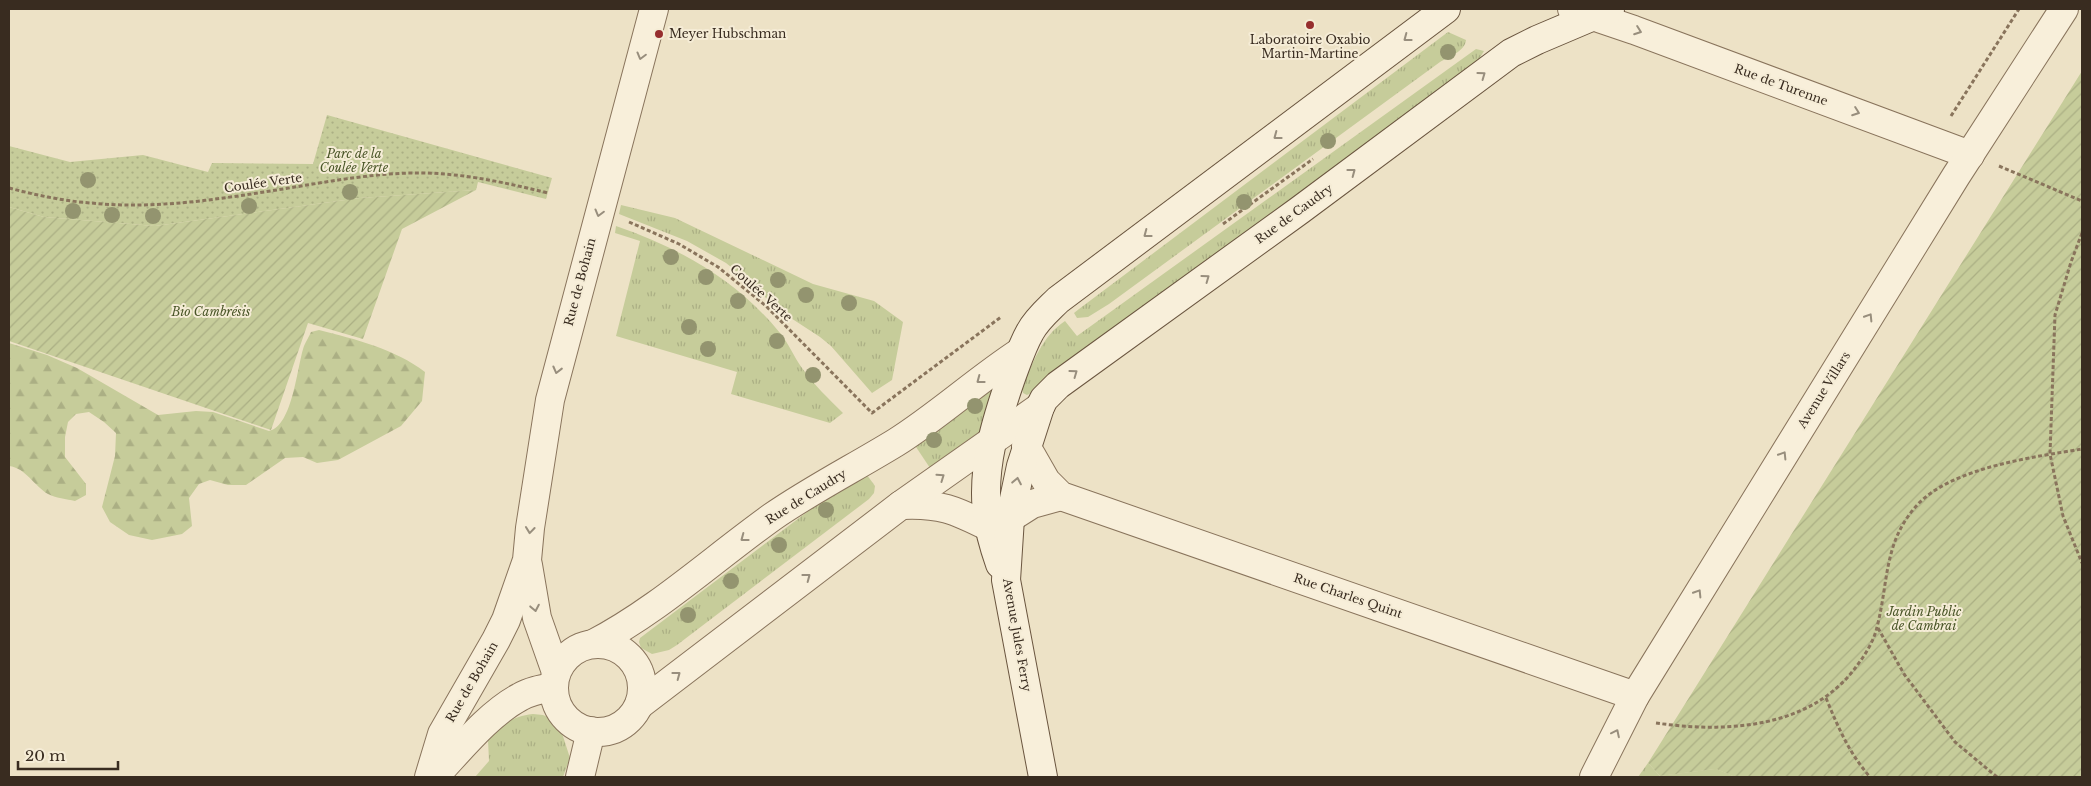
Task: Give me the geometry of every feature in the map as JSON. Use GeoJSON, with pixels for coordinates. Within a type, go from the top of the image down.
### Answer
{"type":"FeatureCollection","features":[{"type":"Feature","properties":{"kind":"street","name":"Rue de Bohain"},"geometry":{"type":"LineString","coordinates":[[429,777],[442,734],[496,640],[509,612],[527,560],[530,528],[550,400],[654,9]]}},
{"type":"Feature","properties":{"kind":"street","name":"Rue de Caudry"},"geometry":{"type":"LineString","coordinates":[[992,439],[1020,352],[1030,331],[1058,300],[1446,9]]}},
{"type":"Feature","properties":{"kind":"street","name":"Avenue Villars"},"geometry":{"type":"LineString","coordinates":[[1594,777],[1629,707],[1970,155],[2064,9]]}},
{"type":"Feature","properties":{"kind":"street","name":"Rue de Caudry"},"geometry":{"type":"LineString","coordinates":[[639,705],[902,505],[992,439],[1040,407],[1044,399],[1058,385],[1300,210],[1512,53],[1591,11]]}},
{"type":"Feature","properties":{"kind":"street","name":"Rue de Turenne"},"geometry":{"type":"LineString","coordinates":[[1591,11],[1644,33],[1970,155]]}},
{"type":"Feature","properties":{"kind":"street","name":"Rue de Caudry"},"geometry":{"type":"LineString","coordinates":[[593,644],[634,621],[786,508],[896,442],[1020,352]]}},
{"type":"Feature","properties":{"kind":"street","name":"Avenue Jules Ferry"},"geometry":{"type":"LineString","coordinates":[[1040,407],[1000,522],[1006,580],[1044,777]]}},
{"type":"Feature","properties":{"kind":"street"},"geometry":{"type":"LineString","coordinates":[[992,439],[987,480],[987,512],[1000,522]]}},
{"type":"Feature","properties":{"kind":"street","name":"Rue Charles Quint"},"geometry":{"type":"LineString","coordinates":[[1026,446],[1046,481],[1061,496],[1629,707]]}},
{"type":"Feature","properties":{"kind":"street"},"geometry":{"type":"LineString","coordinates":[[902,505],[927,504],[950,508],[1000,522],[1032,504],[1061,496]]}},
{"type":"Feature","properties":{"kind":"street","name":"Rue de Bohain"},"geometry":{"type":"LineString","coordinates":[[527,560],[537,618],[555,679]]}},
{"type":"Feature","properties":{"kind":"street"},"geometry":{"type":"LineString","coordinates":[[600,643],[614,646],[631,658],[641,677],[642,691],[639,705],[632,716],[622,725],[604,732],[578,727],[562,713],[556,701],[555,679],[568,655],[580,647],[593,644],[600,643]]}},
{"type":"Feature","properties":{"kind":"street"},"geometry":{"type":"LineString","coordinates":[[434,777],[490,720],[511,702],[555,679]]}},
{"type":"Feature","properties":{"kind":"street"},"geometry":{"type":"LineString","coordinates":[[580,777],[591,731]]}},
{"type":"Feature","properties":{"kind":"path"},"geometry":{"type":"LineString","coordinates":[[1934,142],[2019,9]]}},
{"type":"Feature","properties":{"kind":"path"},"geometry":{"type":"LineString","coordinates":[[1970,155],[2082,201]]}},
{"type":"Feature","properties":{"kind":"path","name":"Coulée Verte"},"geometry":{"type":"LineString","coordinates":[[9,188],[84,202],[119,205],[148,204],[238,196],[369,176],[423,173],[481,178],[548,193]]}},
{"type":"Feature","properties":{"kind":"path","name":"Coulée Verte"},"geometry":{"type":"LineString","coordinates":[[626,221],[666,238],[718,266],[766,306],[872,413],[1006,313]]}},
{"type":"Feature","properties":{"kind":"path"},"geometry":{"type":"LineString","coordinates":[[2082,233],[2055,315],[2050,454],[2063,516],[2082,563]]}},
{"type":"Feature","properties":{"kind":"path"},"geometry":{"type":"LineString","coordinates":[[1629,707],[1678,726],[1728,727],[1774,720],[1826,698],[1846,681],[1865,655],[1877,628],[1891,552],[1898,534],[1920,502],[1961,477],[1989,467],[2082,449]]}},
{"type":"Feature","properties":{"kind":"path"},"geometry":{"type":"LineString","coordinates":[[1877,628],[1904,674],[1955,742],[1997,777]]}},
{"type":"Feature","properties":{"kind":"path"},"geometry":{"type":"LineString","coordinates":[[1826,698],[1840,733],[1857,762],[1870,777]]}},
{"type":"Feature","properties":{"kind":"green space"},"geometry":{"type":"Polygon","coordinates":[[[1448,32],[1466,40],[1460,50],[1440,62],[1109,304],[1088,317],[1077,318],[1074,313],[1079,309],[1448,32]]]}},
{"type":"Feature","properties":{"kind":"green space"},"geometry":{"type":"Polygon","coordinates":[[[1476,49],[1484,51],[1476,64],[1054,374],[1031,393],[1027,395],[1023,393],[1022,387],[1034,360],[1044,342],[1057,327],[1065,321],[1077,336],[1476,49]]]}},
{"type":"Feature","properties":{"kind":"green space","name":"Jardin Public de Cambrai"},"geometry":{"type":"Polygon","coordinates":[[[2082,71],[2082,777],[1735,777],[1716,769],[1660,776],[1648,763],[2082,71]]]}},
{"type":"Feature","properties":{"kind":"green space","name":"Parc de la Coulée Verte"},"geometry":{"type":"Polygon","coordinates":[[[327,115],[552,178],[546,199],[478,182],[476,190],[360,198],[155,226],[44,217],[9,207],[9,146],[70,162],[143,155],[208,172],[212,163],[313,164],[327,115]]]}},
{"type":"Feature","properties":{"kind":"green space","name":"Bio Cambrésis"},"geometry":{"type":"Polygon","coordinates":[[[476,190],[402,229],[363,339],[308,323],[271,430],[9,341],[9,207],[44,217],[155,226],[360,198],[476,190]]]}},
{"type":"Feature","properties":{"kind":"green space"},"geometry":{"type":"Polygon","coordinates":[[[621,205],[675,218],[813,284],[874,301],[903,322],[892,380],[872,393],[831,346],[777,309],[751,283],[726,263],[687,241],[619,214],[621,205]]]}},
{"type":"Feature","properties":{"kind":"green space"},"geometry":{"type":"Polygon","coordinates":[[[616,226],[685,256],[706,268],[745,297],[780,333],[799,364],[822,392],[843,413],[830,423],[731,394],[737,372],[616,336],[640,241],[615,233],[616,226]]]}},
{"type":"Feature","properties":{"kind":"green space"},"geometry":{"type":"Polygon","coordinates":[[[319,330],[388,351],[425,372],[422,401],[401,426],[338,460],[317,463],[303,457],[285,458],[246,485],[228,485],[210,480],[199,484],[189,498],[192,526],[182,534],[152,540],[129,535],[110,522],[102,507],[115,456],[116,433],[89,412],[76,414],[68,422],[65,437],[65,457],[86,484],[86,495],[75,501],[51,495],[43,491],[20,470],[9,466],[9,343],[47,355],[77,368],[158,415],[196,411],[213,412],[269,431],[277,427],[284,418],[293,394],[304,346],[311,332],[319,330]]]}},
{"type":"Feature","properties":{"kind":"green space"},"geometry":{"type":"Polygon","coordinates":[[[994,386],[979,433],[930,468],[914,444],[994,386]]]}},
{"type":"Feature","properties":{"kind":"green space"},"geometry":{"type":"Polygon","coordinates":[[[860,472],[867,475],[875,486],[874,493],[869,499],[677,645],[669,650],[652,654],[641,648],[640,638],[860,472]]]}},
{"type":"Feature","properties":{"kind":"green space"},"geometry":{"type":"Polygon","coordinates":[[[533,714],[543,715],[554,720],[561,730],[570,758],[563,777],[475,777],[489,761],[488,740],[513,719],[533,714]]]}},
{"type":"Feature","properties":{"kind":"green space"},"geometry":{"type":"Polygon","coordinates":[[[1648,763],[1660,776],[1716,769],[1735,777],[1638,777],[1648,763]]]}},
{"type":"Feature","properties":{"kind":"green space"},"geometry":{"type":"Polygon","coordinates":[[[1716,769],[1735,777],[1660,777],[1660,776],[1716,769]]]}},
{"type":"Feature","properties":{"kind":"place","name":"Laboratoire Oxabio Martin-Martine"},"geometry":{"type":"Point","coordinates":[1310,25]}},
{"type":"Feature","properties":{"kind":"place","name":"Meyer Hubschman"},"geometry":{"type":"Point","coordinates":[659,34]}}]}
